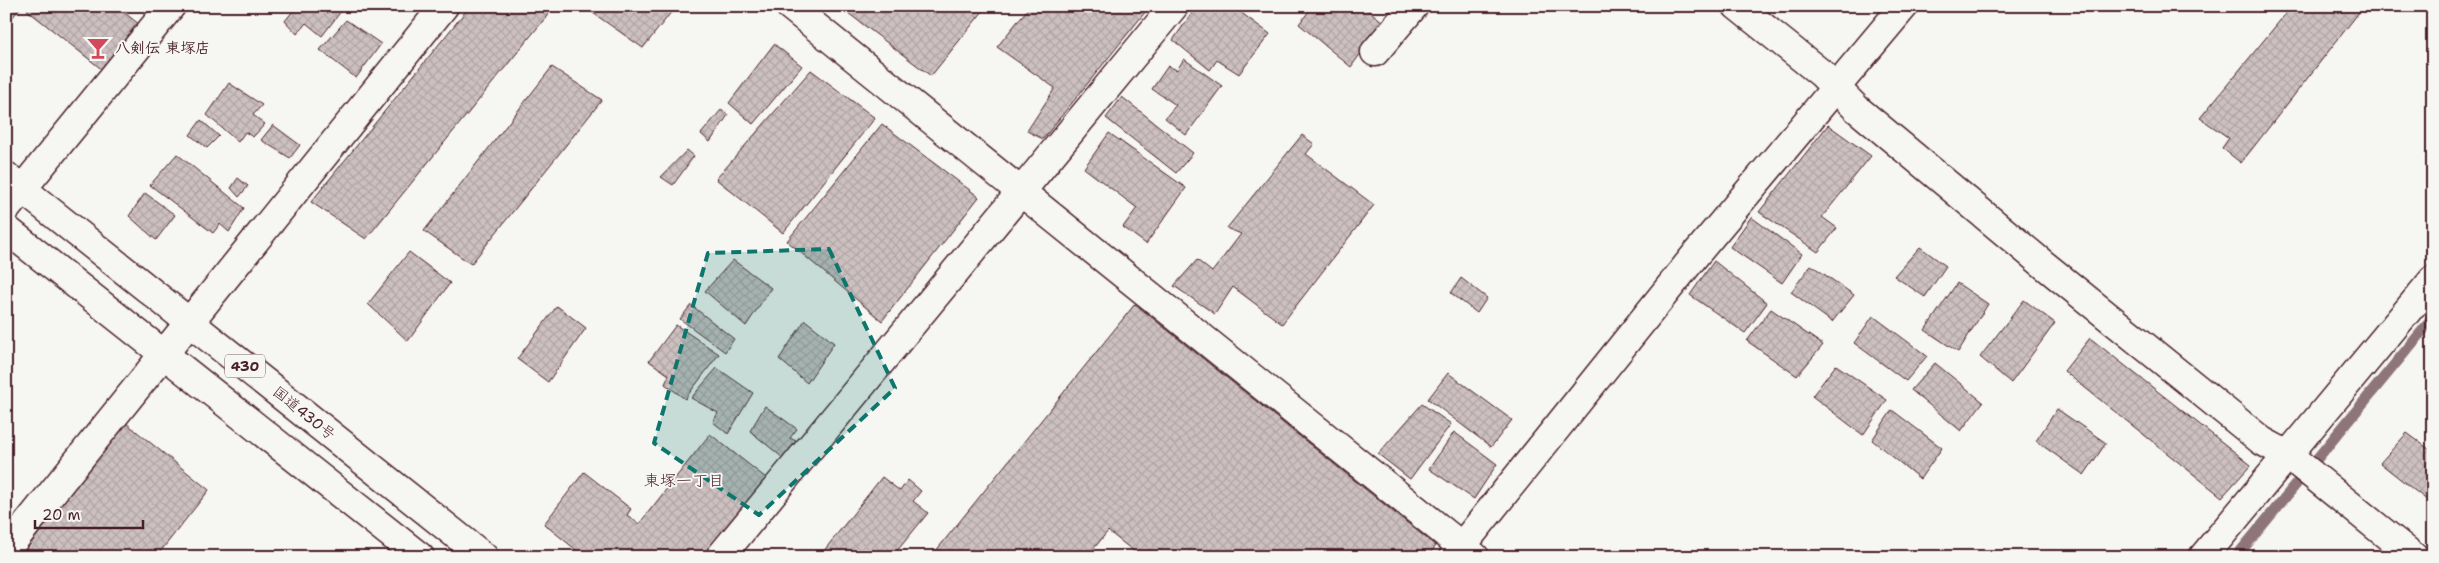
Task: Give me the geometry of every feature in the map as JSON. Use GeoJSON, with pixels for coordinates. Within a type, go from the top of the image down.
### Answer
{"type":"FeatureCollection","features":[{"type":"Feature","properties":{"kind":"main road"},"geometry":{"type":"LineString","coordinates":[[12,191],[171,6]]}},
{"type":"Feature","properties":{"kind":"main road"},"geometry":{"type":"LineString","coordinates":[[6,550],[444,6]]}},
{"type":"Feature","properties":{"kind":"main road"},"geometry":{"type":"LineString","coordinates":[[790,6],[1463,553],[1697,252],[1837,88],[1904,6]]}},
{"type":"Feature","properties":{"kind":"main road"},"geometry":{"type":"LineString","coordinates":[[720,557],[1174,6]]}},
{"type":"Feature","properties":{"kind":"main road"},"geometry":{"type":"LineString","coordinates":[[1375,52],[1414,6]]}},
{"type":"Feature","properties":{"kind":"main road"},"geometry":{"type":"LineString","coordinates":[[1737,6],[1837,88],[1857,109],[2043,264],[2262,441],[2301,465],[2414,557]]}},
{"type":"Feature","properties":{"kind":"main road","name":"国道430号"},"geometry":{"type":"LineString","coordinates":[[12,191],[190,322],[484,557]]}},
{"type":"Feature","properties":{"kind":"main road","name":"430"},"geometry":{"type":"LineString","coordinates":[[6,230],[420,557]]}},
{"type":"Feature","properties":{"kind":"main road"},"geometry":{"type":"LineString","coordinates":[[2204,557],[2301,465],[2433,280]]}},
{"type":"Feature","properties":{"kind":"highlighted area"},"geometry":{"type":"Polygon","coordinates":[[[829,249],[895,388],[759,515],[654,443],[708,253],[829,249]]]}},
{"type":"Feature","properties":{"kind":"building"},"geometry":{"type":"Polygon","coordinates":[[[6,6],[22,6],[6,25],[6,6]]]}},
{"type":"Feature","properties":{"kind":"building","name":"八剣伝 東塚店"},"geometry":{"type":"Polygon","coordinates":[[[30,6],[116,6],[140,25],[104,71],[27,10],[30,6]]]}},
{"type":"Feature","properties":{"kind":"building"},"geometry":{"type":"Polygon","coordinates":[[[297,6],[345,6],[322,36],[306,23],[297,34],[285,21],[297,6]]]}},
{"type":"Feature","properties":{"kind":"building"},"geometry":{"type":"Polygon","coordinates":[[[470,6],[555,6],[366,239],[311,202],[470,6]]]}},
{"type":"Feature","properties":{"kind":"building"},"geometry":{"type":"Polygon","coordinates":[[[583,6],[676,6],[643,48],[583,6]]]}},
{"type":"Feature","properties":{"kind":"building"},"geometry":{"type":"Polygon","coordinates":[[[854,6],[987,6],[931,76],[848,13],[854,6]]]}},
{"type":"Feature","properties":{"kind":"building"},"geometry":{"type":"Polygon","coordinates":[[[1030,6],[1150,6],[1043,139],[1027,131],[1055,88],[997,47],[1030,6]]]}},
{"type":"Feature","properties":{"kind":"building"},"geometry":{"type":"Polygon","coordinates":[[[1197,6],[1232,6],[1270,34],[1239,74],[1217,60],[1210,70],[1173,40],[1197,6]]]}},
{"type":"Feature","properties":{"kind":"building"},"geometry":{"type":"Polygon","coordinates":[[[1313,6],[1363,6],[1383,22],[1351,67],[1299,24],[1313,6]]]}},
{"type":"Feature","properties":{"kind":"building"},"geometry":{"type":"Polygon","coordinates":[[[2292,6],[2364,6],[2241,163],[2222,148],[2229,138],[2200,118],[2292,6]]]}},
{"type":"Feature","properties":{"kind":"building"},"geometry":{"type":"Polygon","coordinates":[[[346,20],[381,44],[356,78],[320,50],[346,20]]]}},
{"type":"Feature","properties":{"kind":"building"},"geometry":{"type":"Polygon","coordinates":[[[774,44],[802,66],[753,124],[729,103],[774,44]]]}},
{"type":"Feature","properties":{"kind":"building"},"geometry":{"type":"Polygon","coordinates":[[[1184,59],[1222,86],[1186,135],[1165,118],[1176,105],[1152,89],[1168,66],[1177,70],[1184,59]]]}},
{"type":"Feature","properties":{"kind":"building"},"geometry":{"type":"Polygon","coordinates":[[[552,67],[602,100],[471,264],[424,231],[552,67]]]}},
{"type":"Feature","properties":{"kind":"building"},"geometry":{"type":"Polygon","coordinates":[[[811,70],[875,118],[783,233],[716,179],[811,70]]]}},
{"type":"Feature","properties":{"kind":"building"},"geometry":{"type":"Polygon","coordinates":[[[229,83],[262,105],[253,115],[265,124],[253,137],[245,132],[238,142],[207,115],[229,83]]]}},
{"type":"Feature","properties":{"kind":"building"},"geometry":{"type":"Polygon","coordinates":[[[1122,97],[1193,153],[1176,173],[1106,118],[1122,97]]]}},
{"type":"Feature","properties":{"kind":"building"},"geometry":{"type":"Polygon","coordinates":[[[721,110],[728,115],[710,142],[701,134],[721,110]]]}},
{"type":"Feature","properties":{"kind":"building"},"geometry":{"type":"Polygon","coordinates":[[[201,120],[219,136],[207,148],[190,135],[201,120]]]}},
{"type":"Feature","properties":{"kind":"building"},"geometry":{"type":"Polygon","coordinates":[[[882,124],[979,197],[882,321],[787,241],[882,124]]]}},
{"type":"Feature","properties":{"kind":"building"},"geometry":{"type":"Polygon","coordinates":[[[273,125],[300,145],[290,158],[261,140],[273,125]]]}},
{"type":"Feature","properties":{"kind":"building"},"geometry":{"type":"Polygon","coordinates":[[[1828,125],[1871,156],[1822,217],[1837,228],[1818,252],[1759,212],[1828,125]]]}},
{"type":"Feature","properties":{"kind":"building"},"geometry":{"type":"Polygon","coordinates":[[[1109,133],[1186,188],[1146,244],[1123,227],[1137,208],[1084,168],[1109,133]]]}},
{"type":"Feature","properties":{"kind":"building"},"geometry":{"type":"Polygon","coordinates":[[[1302,135],[1314,144],[1306,154],[1374,205],[1282,324],[1233,287],[1215,314],[1174,286],[1197,260],[1212,272],[1241,234],[1227,228],[1302,135]]]}},
{"type":"Feature","properties":{"kind":"building"},"geometry":{"type":"Polygon","coordinates":[[[687,150],[694,156],[673,185],[661,177],[687,150]]]}},
{"type":"Feature","properties":{"kind":"building"},"geometry":{"type":"Polygon","coordinates":[[[177,154],[244,208],[229,232],[220,224],[213,233],[150,185],[177,154]]]}},
{"type":"Feature","properties":{"kind":"building"},"geometry":{"type":"Polygon","coordinates":[[[238,178],[248,186],[239,197],[231,188],[238,178]]]}},
{"type":"Feature","properties":{"kind":"building"},"geometry":{"type":"Polygon","coordinates":[[[145,193],[175,215],[156,240],[129,216],[145,193]]]}},
{"type":"Feature","properties":{"kind":"building"},"geometry":{"type":"Polygon","coordinates":[[[1751,217],[1802,254],[1782,283],[1730,247],[1751,217]]]}},
{"type":"Feature","properties":{"kind":"building"},"geometry":{"type":"Polygon","coordinates":[[[1920,247],[1946,266],[1925,297],[1894,276],[1920,247]]]}},
{"type":"Feature","properties":{"kind":"building"},"geometry":{"type":"Polygon","coordinates":[[[409,252],[450,283],[408,341],[368,304],[409,252]]]}},
{"type":"Feature","properties":{"kind":"building"},"geometry":{"type":"Polygon","coordinates":[[[733,260],[771,288],[746,326],[705,291],[733,260]]]}},
{"type":"Feature","properties":{"kind":"building"},"geometry":{"type":"Polygon","coordinates":[[[1714,261],[1767,303],[1745,333],[1690,295],[1714,261]]]}},
{"type":"Feature","properties":{"kind":"building"},"geometry":{"type":"Polygon","coordinates":[[[1811,265],[1854,295],[1832,322],[1791,292],[1811,265]]]}},
{"type":"Feature","properties":{"kind":"building"},"geometry":{"type":"Polygon","coordinates":[[[1461,278],[1487,298],[1477,313],[1451,293],[1461,278]]]}},
{"type":"Feature","properties":{"kind":"building"},"geometry":{"type":"Polygon","coordinates":[[[1957,283],[1988,304],[1958,352],[1925,330],[1957,283]]]}},
{"type":"Feature","properties":{"kind":"building"},"geometry":{"type":"Polygon","coordinates":[[[2024,300],[2055,323],[2011,383],[1980,357],[2024,300]]]}},
{"type":"Feature","properties":{"kind":"building"},"geometry":{"type":"Polygon","coordinates":[[[1135,304],[1436,546],[1427,557],[1141,557],[1108,531],[1087,557],[931,557],[1135,304]]]}},
{"type":"Feature","properties":{"kind":"building"},"geometry":{"type":"Polygon","coordinates":[[[691,305],[734,339],[725,352],[680,319],[691,305]]]}},
{"type":"Feature","properties":{"kind":"building"},"geometry":{"type":"Polygon","coordinates":[[[557,306],[586,328],[548,382],[517,359],[557,306]]]}},
{"type":"Feature","properties":{"kind":"building"},"geometry":{"type":"Polygon","coordinates":[[[1771,309],[1823,345],[1797,376],[1747,341],[1771,309]]]}},
{"type":"Feature","properties":{"kind":"building"},"geometry":{"type":"Polygon","coordinates":[[[1873,316],[1927,356],[1906,381],[1854,343],[1873,316]]]}},
{"type":"Feature","properties":{"kind":"building"},"geometry":{"type":"Polygon","coordinates":[[[805,320],[834,343],[807,383],[779,359],[805,320]]]}},
{"type":"Feature","properties":{"kind":"building"},"geometry":{"type":"Polygon","coordinates":[[[676,325],[719,354],[685,399],[665,384],[669,375],[649,361],[676,325]]]}},
{"type":"Feature","properties":{"kind":"building"},"geometry":{"type":"Polygon","coordinates":[[[2090,338],[2251,465],[2222,497],[2064,371],[2090,338]]]}},
{"type":"Feature","properties":{"kind":"building"},"geometry":{"type":"Polygon","coordinates":[[[1935,363],[1983,402],[1961,431],[1911,390],[1935,363]]]}},
{"type":"Feature","properties":{"kind":"building"},"geometry":{"type":"Polygon","coordinates":[[[1836,365],[1887,400],[1863,435],[1812,396],[1836,365]]]}},
{"type":"Feature","properties":{"kind":"building"},"geometry":{"type":"Polygon","coordinates":[[[717,368],[753,393],[728,434],[713,422],[718,413],[691,398],[717,368]]]}},
{"type":"Feature","properties":{"kind":"building"},"geometry":{"type":"Polygon","coordinates":[[[1448,373],[1512,420],[1491,447],[1428,399],[1448,373]]]}},
{"type":"Feature","properties":{"kind":"building"},"geometry":{"type":"Polygon","coordinates":[[[1422,404],[1451,424],[1410,479],[1378,454],[1422,404]]]}},
{"type":"Feature","properties":{"kind":"building"},"geometry":{"type":"Polygon","coordinates":[[[765,406],[797,429],[790,438],[796,441],[783,458],[750,431],[765,406]]]}},
{"type":"Feature","properties":{"kind":"building"},"geometry":{"type":"Polygon","coordinates":[[[2057,409],[2106,443],[2084,475],[2036,441],[2057,409]]]}},
{"type":"Feature","properties":{"kind":"building"},"geometry":{"type":"Polygon","coordinates":[[[1892,410],[1942,448],[1920,479],[1872,440],[1892,410]]]}},
{"type":"Feature","properties":{"kind":"building"},"geometry":{"type":"Polygon","coordinates":[[[126,423],[209,490],[156,557],[20,557],[126,423]]]}},
{"type":"Feature","properties":{"kind":"building"},"geometry":{"type":"Polygon","coordinates":[[[1454,432],[1497,464],[1474,499],[1429,469],[1454,432]]]}},
{"type":"Feature","properties":{"kind":"building"},"geometry":{"type":"Polygon","coordinates":[[[2407,433],[2433,452],[2433,505],[2380,463],[2407,433]]]}},
{"type":"Feature","properties":{"kind":"building"},"geometry":{"type":"Polygon","coordinates":[[[710,434],[766,478],[704,557],[585,557],[544,524],[584,472],[631,509],[627,515],[639,524],[710,434]]]}},
{"type":"Feature","properties":{"kind":"building"},"geometry":{"type":"Polygon","coordinates":[[[882,477],[900,491],[908,480],[921,491],[913,501],[928,513],[892,557],[819,557],[882,477]]]}},
{"type":"Feature","properties":{"kind":"waterway"},"geometry":{"type":"LineString","coordinates":[[2236,557],[2433,318]]}},
{"type":"Feature","properties":{"kind":"place","name":"八剣伝 東塚店"},"geometry":{"type":"Point","coordinates":[98,48]}},
{"type":"Feature","properties":{"kind":"district","name":"東塚一丁目"},"geometry":{"type":"Point","coordinates":[684,480]}}]}
